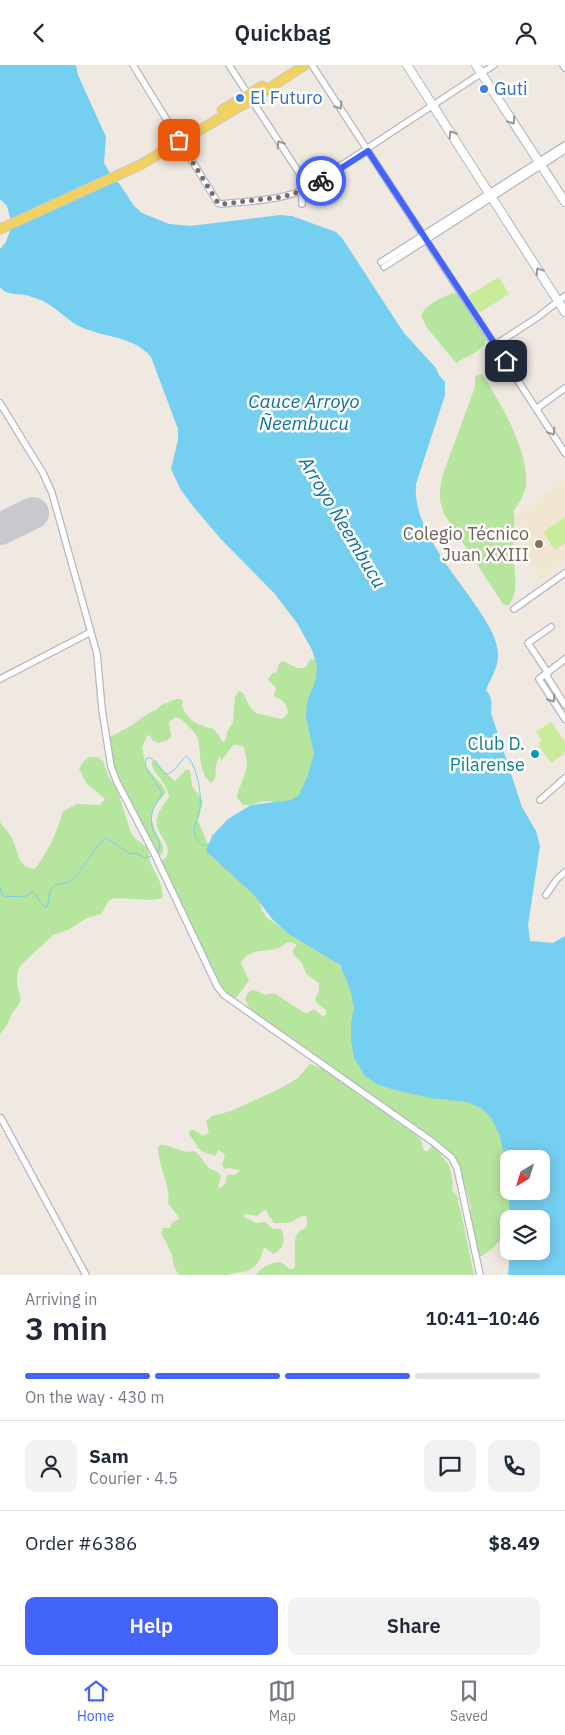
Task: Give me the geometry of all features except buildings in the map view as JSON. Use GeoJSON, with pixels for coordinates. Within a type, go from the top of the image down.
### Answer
{"type":"FeatureCollection","features":[{"type":"Feature","properties":{"kind":"main road"},"geometry":{"type":"LineString","coordinates":[[2,228],[140,165],[179,140],[194,134],[295,65]]}},
{"type":"Feature","properties":{"kind":"main road"},"geometry":{"type":"LineString","coordinates":[[249,97],[305,65]]}},
{"type":"Feature","properties":{"kind":"main road"},"geometry":{"type":"LineString","coordinates":[[408,65],[565,312]]}},
{"type":"Feature","properties":{"kind":"main road"},"geometry":{"type":"LineString","coordinates":[[476,65],[565,202]]}},
{"type":"Feature","properties":{"kind":"street"},"geometry":{"type":"LineString","coordinates":[[133,65],[218,203],[222,204],[282,197],[302,191],[307,185],[319,180],[500,65]]}},
{"type":"Feature","properties":{"kind":"street"},"geometry":{"type":"LineString","coordinates":[[229,65],[307,185]]}},
{"type":"Feature","properties":{"kind":"street"},"geometry":{"type":"LineString","coordinates":[[312,65],[565,453]]}},
{"type":"Feature","properties":{"kind":"street"},"geometry":{"type":"LineString","coordinates":[[482,75],[494,65]]}},
{"type":"Feature","properties":{"kind":"street"},"geometry":{"type":"LineString","coordinates":[[540,164],[565,145]]}},
{"type":"Feature","properties":{"kind":"street"},"geometry":{"type":"LineString","coordinates":[[382,264],[565,150]]}},
{"type":"Feature","properties":{"kind":"street"},"geometry":{"type":"LineString","coordinates":[[302,191],[302,204]]}},
{"type":"Feature","properties":{"kind":"street"},"geometry":{"type":"LineString","coordinates":[[495,345],[565,296]]}},
{"type":"Feature","properties":{"kind":"street"},"geometry":{"type":"LineString","coordinates":[[536,409],[565,387]]}},
{"type":"Feature","properties":{"kind":"street"},"geometry":{"type":"LineString","coordinates":[[0,403],[3,415],[26,444],[50,486],[97,654],[102,709],[111,767],[217,986],[224,995],[433,1141],[452,1158],[457,1168],[480,1275]]}},
{"type":"Feature","properties":{"kind":"street"},"geometry":{"type":"LineString","coordinates":[[514,609],[564,575]]}},
{"type":"Feature","properties":{"kind":"street"},"geometry":{"type":"LineString","coordinates":[[551,627],[528,643],[565,705]]}},
{"type":"Feature","properties":{"kind":"street"},"geometry":{"type":"LineString","coordinates":[[0,679],[91,632]]}},
{"type":"Feature","properties":{"kind":"street"},"geometry":{"type":"LineString","coordinates":[[565,659],[539,679],[565,719]]}},
{"type":"Feature","properties":{"kind":"street"},"geometry":{"type":"LineString","coordinates":[[540,800],[565,778]]}},
{"type":"Feature","properties":{"kind":"street"},"geometry":{"type":"LineString","coordinates":[[546,895],[557,879],[565,872]]}},
{"type":"Feature","properties":{"kind":"street"},"geometry":{"type":"LineString","coordinates":[[1,1117],[86,1275]]}},
{"type":"Feature","properties":{"kind":"shaded area","name":"Colegio Técnico Juan XXIII"},"geometry":{"type":"Polygon","coordinates":[[[565,479],[565,560],[541,579],[501,528],[565,479]]]}},
{"type":"Feature","properties":{"kind":"green space"},"geometry":{"type":"Polygon","coordinates":[[[499,277],[509,294],[479,313],[468,296],[499,277]]]}},
{"type":"Feature","properties":{"kind":"green space"},"geometry":{"type":"Polygon","coordinates":[[[452,293],[459,295],[486,337],[483,346],[479,350],[456,363],[428,329],[421,316],[429,305],[452,293]]]}},
{"type":"Feature","properties":{"kind":"green space"},"geometry":{"type":"Polygon","coordinates":[[[482,374],[512,427],[526,472],[524,492],[514,510],[513,549],[515,586],[512,600],[508,606],[503,604],[444,514],[440,500],[440,488],[444,471],[475,387],[475,376],[482,374]]]}},
{"type":"Feature","properties":{"kind":"green space"},"geometry":{"type":"Polygon","coordinates":[[[565,517],[565,543],[555,550],[543,532],[565,517]]]}},
{"type":"Feature","properties":{"kind":"green space"},"geometry":{"type":"Polygon","coordinates":[[[317,659],[320,749],[300,799],[277,802],[262,801],[251,805],[243,805],[237,795],[246,771],[247,763],[244,747],[234,744],[221,761],[221,757],[219,757],[216,765],[215,779],[211,783],[203,770],[199,744],[193,730],[176,717],[169,722],[171,736],[168,740],[158,743],[152,740],[150,735],[147,736],[142,747],[146,767],[166,792],[154,807],[151,816],[155,831],[163,846],[163,852],[159,857],[141,827],[107,755],[104,740],[129,727],[161,705],[181,699],[184,711],[190,719],[214,729],[223,742],[226,740],[227,732],[233,722],[235,697],[239,691],[243,693],[250,707],[256,713],[282,719],[288,713],[286,704],[274,696],[276,688],[268,679],[273,673],[277,672],[281,662],[284,661],[297,668],[303,668],[306,667],[310,660],[317,659]]]}},
{"type":"Feature","properties":{"kind":"green space"},"geometry":{"type":"Polygon","coordinates":[[[551,722],[565,742],[565,753],[551,763],[538,744],[542,740],[536,732],[551,722]]]}},
{"type":"Feature","properties":{"kind":"green space"},"geometry":{"type":"Polygon","coordinates":[[[89,757],[97,757],[103,761],[108,776],[117,789],[131,833],[148,848],[150,862],[161,884],[162,898],[149,900],[119,898],[110,900],[101,914],[87,918],[68,930],[53,935],[19,968],[17,984],[21,999],[0,1034],[0,822],[13,840],[21,861],[29,868],[35,869],[52,841],[63,811],[77,804],[100,805],[105,799],[87,784],[79,769],[89,757]]]}},
{"type":"Feature","properties":{"kind":"green space"},"geometry":{"type":"Polygon","coordinates":[[[156,760],[163,770],[175,781],[186,770],[190,770],[192,786],[203,801],[198,821],[207,842],[226,861],[259,901],[267,918],[336,962],[344,971],[406,1091],[422,1096],[484,1097],[505,1150],[500,1150],[500,1200],[511,1200],[514,1210],[500,1210],[500,1240],[482,1256],[478,1256],[476,1252],[475,1238],[470,1223],[471,1207],[454,1157],[425,1133],[260,1017],[248,1005],[245,999],[247,994],[254,990],[266,995],[274,993],[303,1012],[307,1013],[314,1009],[323,1017],[326,1014],[326,1010],[315,999],[319,991],[319,983],[306,974],[302,963],[293,954],[297,944],[288,942],[280,947],[258,951],[244,958],[241,963],[249,981],[235,999],[219,983],[159,860],[166,858],[168,853],[166,843],[158,829],[157,818],[169,797],[166,787],[152,766],[152,762],[156,760]]]}},
{"type":"Feature","properties":{"kind":"green space"},"geometry":{"type":"Polygon","coordinates":[[[310,1064],[325,1070],[350,1087],[358,1095],[376,1105],[399,1124],[407,1127],[421,1140],[424,1151],[428,1151],[433,1145],[449,1165],[453,1182],[452,1190],[459,1199],[458,1203],[474,1275],[256,1275],[264,1267],[279,1262],[289,1269],[293,1269],[295,1266],[296,1236],[307,1224],[306,1216],[302,1216],[289,1223],[274,1223],[266,1209],[257,1216],[246,1214],[243,1216],[256,1223],[265,1222],[273,1229],[281,1229],[283,1244],[280,1250],[273,1254],[264,1247],[260,1259],[255,1266],[244,1272],[228,1275],[179,1275],[174,1267],[172,1255],[161,1232],[163,1228],[170,1228],[172,1223],[179,1219],[168,1203],[168,1191],[158,1148],[160,1145],[164,1145],[186,1152],[194,1151],[209,1168],[219,1173],[221,1177],[218,1186],[221,1188],[226,1182],[227,1175],[235,1175],[240,1170],[225,1169],[222,1166],[225,1154],[218,1150],[215,1156],[201,1151],[189,1134],[190,1130],[194,1130],[203,1136],[209,1132],[206,1121],[212,1116],[231,1111],[281,1088],[298,1078],[310,1064]]]}},
{"type":"Feature","properties":{"kind":"water","name":"Cauce Arroyo Ñeembucu"},"geometry":{"type":"Polygon","coordinates":[[[0,65],[76,65],[78,75],[106,137],[104,163],[114,180],[119,183],[134,206],[142,213],[169,224],[190,226],[280,215],[292,216],[336,232],[342,238],[404,333],[436,368],[445,382],[445,395],[416,484],[417,501],[421,519],[429,536],[485,620],[497,647],[498,658],[495,670],[486,690],[490,698],[491,713],[522,807],[536,831],[540,846],[528,925],[530,941],[553,943],[565,936],[565,1275],[508,1275],[509,1260],[550,1260],[550,1210],[509,1210],[509,1200],[550,1200],[550,1150],[503,1150],[492,1119],[481,1108],[467,1102],[430,1098],[395,1090],[378,1085],[365,1076],[354,1058],[351,1022],[354,1008],[350,989],[340,965],[289,934],[273,920],[254,895],[206,851],[212,836],[228,819],[251,805],[291,800],[299,795],[308,775],[314,754],[306,717],[307,702],[316,679],[317,666],[312,650],[297,623],[274,593],[219,537],[181,490],[171,469],[178,440],[178,429],[151,357],[144,350],[128,341],[81,327],[43,301],[29,296],[6,292],[0,287],[0,249],[6,242],[12,225],[7,206],[0,199],[0,65]]]}},
{"type":"Feature","properties":{"kind":"waterway"},"geometry":{"type":"LineString","coordinates":[[157,853],[160,846],[153,830],[151,817],[162,795],[148,772],[146,767],[147,758],[151,758],[164,773],[168,774],[186,756],[190,760],[198,780],[200,796],[199,814],[194,831],[195,836],[202,845],[208,845]]}},
{"type":"Feature","properties":{"kind":"waterway"},"geometry":{"type":"LineString","coordinates":[[0,888],[3,896],[25,897],[33,891],[44,907],[47,907],[52,888],[75,877],[106,838],[129,853],[138,854],[145,858],[154,855]]}},
{"type":"Feature","properties":{"kind":"runway"},"geometry":{"type":"LineString","coordinates":[[0,529],[33,513]]}},
{"type":"Feature","properties":{"kind":"way so far"},"geometry":{"type":"LineString","coordinates":[[179,140],[218,203],[282,197],[302,191],[307,185],[321,181]]}},
{"type":"Feature","properties":{"kind":"place","name":"Guti"},"geometry":{"type":"Point","coordinates":[484,89]}},
{"type":"Feature","properties":{"kind":"place","name":"El Futuro"},"geometry":{"type":"Point","coordinates":[240,98]}},
{"type":"Feature","properties":{"kind":"place","name":"Colegio Técnico Juan XXIII"},"geometry":{"type":"Point","coordinates":[539,544]}},
{"type":"Feature","properties":{"kind":"place","name":"Club D. Pilarense"},"geometry":{"type":"Point","coordinates":[535,754]}},
{"type":"Feature","properties":{"kind":"route"},"geometry":{"type":"LineString","coordinates":[[321,181],[368,151],[506,361]]}},
{"type":"Feature","properties":{"kind":"water label","name":"Arroyo Ñeembucu"},"geometry":{"type":"Point","coordinates":[343,522]}}]}
